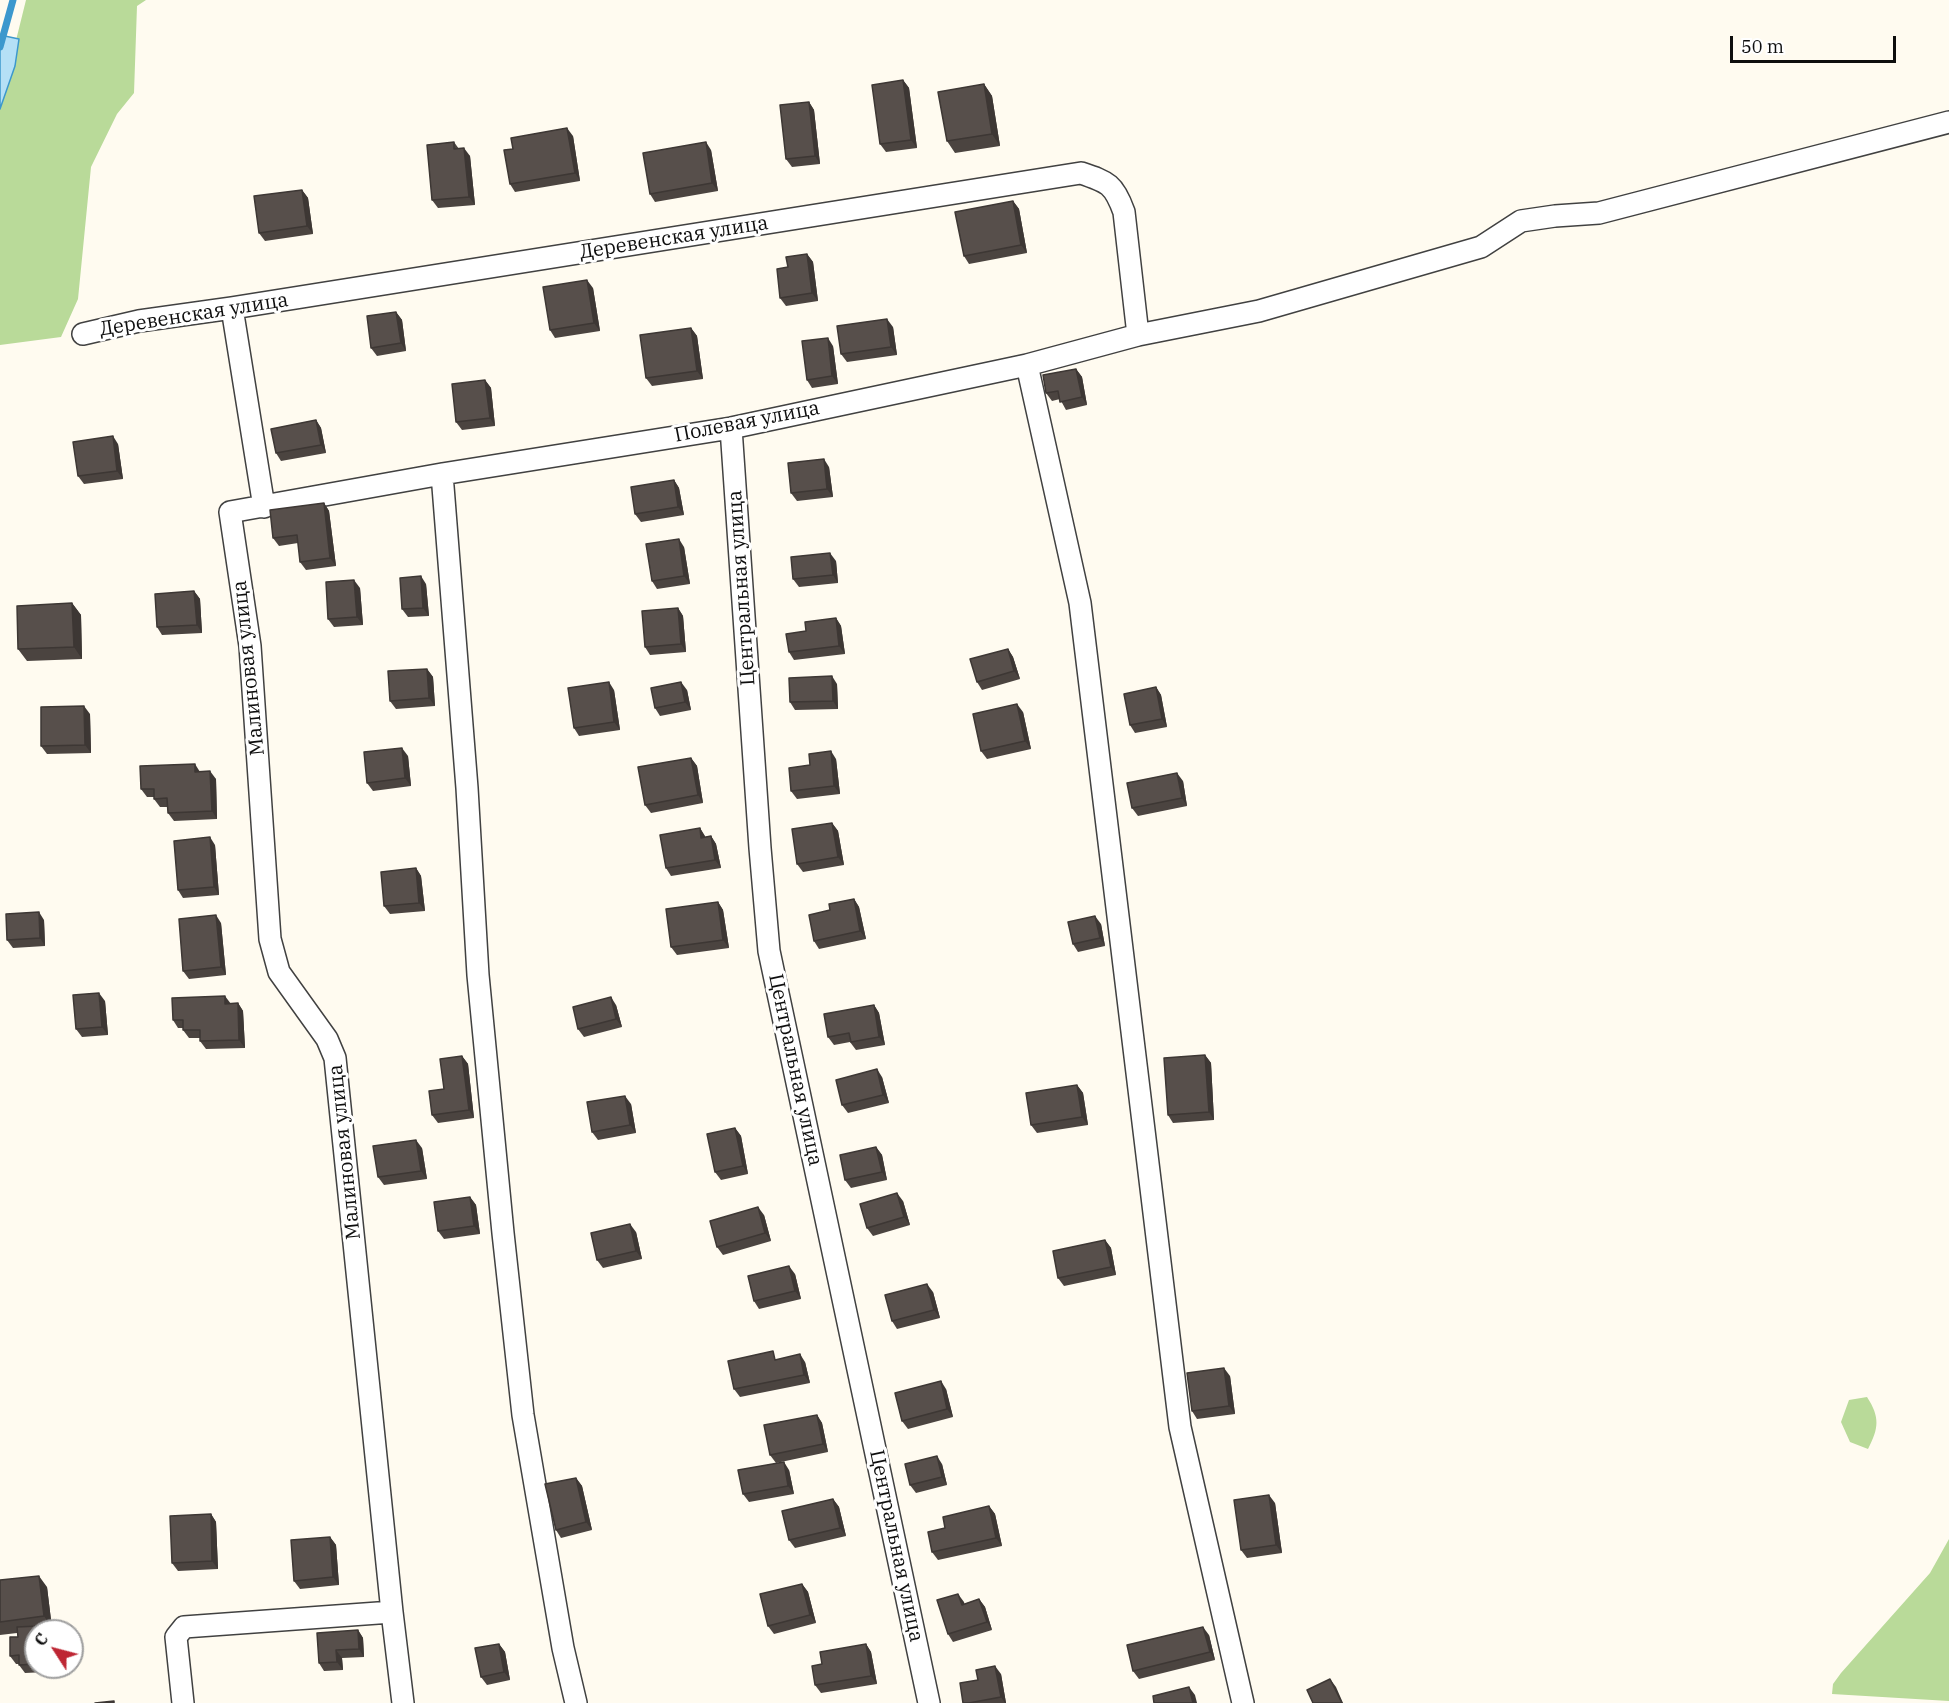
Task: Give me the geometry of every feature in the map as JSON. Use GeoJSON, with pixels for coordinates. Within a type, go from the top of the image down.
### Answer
{"type":"FeatureCollection","features":[{"type":"Feature","properties":{"kind":"street","name":"Полевая улица"},"geometry":{"type":"LineString","coordinates":[[230,512],[442,474],[731,428],[1026,365],[1138,335],[1260,311],[1481,247],[1521,221],[1599,213],[1949,122]]}},
{"type":"Feature","properties":{"kind":"street","name":"Деревенская улица"},"geometry":{"type":"LineString","coordinates":[[83,334],[138,321],[232,308],[1081,172],[1105,181],[1118,194],[1124,212],[1138,335]]}},
{"type":"Feature","properties":{"kind":"street"},"geometry":{"type":"LineString","coordinates":[[232,308],[264,507]]}},
{"type":"Feature","properties":{"kind":"street"},"geometry":{"type":"LineString","coordinates":[[1026,365],[1080,603],[1180,1427],[1243,1703]]}},
{"type":"Feature","properties":{"kind":"street","name":"Центральная улица"},"geometry":{"type":"LineString","coordinates":[[731,428],[759,836],[770,951],[929,1703]]}},
{"type":"Feature","properties":{"kind":"street"},"geometry":{"type":"LineString","coordinates":[[442,474],[467,788],[478,975],[523,1415],[563,1648],[576,1703]]}},
{"type":"Feature","properties":{"kind":"street","name":"Малиновая улица"},"geometry":{"type":"LineString","coordinates":[[230,512],[250,646],[270,939],[279,972],[327,1039],[335,1058],[403,1703]]}},
{"type":"Feature","properties":{"kind":"street"},"geometry":{"type":"LineString","coordinates":[[183,1703],[176,1638],[184,1627],[392,1612]]}},
{"type":"Feature","properties":{"kind":"green space"},"geometry":{"type":"Polygon","coordinates":[[[26,0],[146,0],[137,6],[134,93],[117,114],[91,167],[78,299],[61,337],[0,345],[0,105],[26,0]]]}},
{"type":"Feature","properties":{"kind":"green space"},"geometry":{"type":"Polygon","coordinates":[[[1867,1397],[1877,1423],[1868,1449],[1850,1442],[1841,1422],[1849,1400],[1867,1397]]]}},
{"type":"Feature","properties":{"kind":"green space"},"geometry":{"type":"Polygon","coordinates":[[[1949,1539],[1949,1701],[1832,1694],[1833,1684],[1841,1673],[1930,1573],[1949,1539]]]}},
{"type":"Feature","properties":{"kind":"water"},"geometry":{"type":"Polygon","coordinates":[[[0,35],[19,39],[15,66],[0,109],[0,35]]]}},
{"type":"Feature","properties":{"kind":"building"},"geometry":{"type":"Polygon","coordinates":[[[903,80],[911,140],[880,144],[872,85],[903,80]]]}},
{"type":"Feature","properties":{"kind":"building"},"geometry":{"type":"Polygon","coordinates":[[[984,84],[992,134],[947,141],[938,92],[984,84]]]}},
{"type":"Feature","properties":{"kind":"building"},"geometry":{"type":"Polygon","coordinates":[[[809,102],[815,156],[786,159],[780,105],[809,102]]]}},
{"type":"Feature","properties":{"kind":"building"},"geometry":{"type":"Polygon","coordinates":[[[567,128],[575,173],[510,184],[504,150],[513,149],[511,138],[567,128]]]}},
{"type":"Feature","properties":{"kind":"building"},"geometry":{"type":"Polygon","coordinates":[[[454,142],[454,149],[464,148],[469,197],[432,200],[427,145],[454,142]]]}},
{"type":"Feature","properties":{"kind":"building"},"geometry":{"type":"Polygon","coordinates":[[[706,142],[712,183],[650,194],[643,153],[706,142]]]}},
{"type":"Feature","properties":{"kind":"building"},"geometry":{"type":"Polygon","coordinates":[[[302,190],[307,226],[259,233],[254,196],[302,190]]]}},
{"type":"Feature","properties":{"kind":"building"},"geometry":{"type":"Polygon","coordinates":[[[1013,201],[1021,245],[964,256],[955,212],[1013,201]]]}},
{"type":"Feature","properties":{"kind":"building"},"geometry":{"type":"Polygon","coordinates":[[[807,254],[812,293],[780,298],[777,269],[788,267],[786,257],[807,254]]]}},
{"type":"Feature","properties":{"kind":"building"},"geometry":{"type":"Polygon","coordinates":[[[587,280],[594,323],[550,330],[543,287],[587,280]]]}},
{"type":"Feature","properties":{"kind":"building"},"geometry":{"type":"Polygon","coordinates":[[[396,312],[401,343],[371,348],[367,316],[396,312]]]}},
{"type":"Feature","properties":{"kind":"building"},"geometry":{"type":"Polygon","coordinates":[[[887,319],[891,347],[841,354],[837,326],[887,319]]]}},
{"type":"Feature","properties":{"kind":"building"},"geometry":{"type":"Polygon","coordinates":[[[691,328],[697,371],[646,378],[640,335],[691,328]]]}},
{"type":"Feature","properties":{"kind":"building"},"geometry":{"type":"Polygon","coordinates":[[[828,338],[832,376],[807,380],[802,341],[828,338]]]}},
{"type":"Feature","properties":{"kind":"building"},"geometry":{"type":"Polygon","coordinates":[[[1076,369],[1082,397],[1060,402],[1058,391],[1046,393],[1043,375],[1076,369]]]}},
{"type":"Feature","properties":{"kind":"building"},"geometry":{"type":"Polygon","coordinates":[[[485,380],[490,418],[456,422],[452,384],[485,380]]]}},
{"type":"Feature","properties":{"kind":"building"},"geometry":{"type":"Polygon","coordinates":[[[316,420],[321,445],[276,453],[271,429],[316,420]]]}},
{"type":"Feature","properties":{"kind":"building"},"geometry":{"type":"Polygon","coordinates":[[[113,436],[117,471],[78,476],[73,442],[113,436]]]}},
{"type":"Feature","properties":{"kind":"building"},"geometry":{"type":"Polygon","coordinates":[[[824,459],[827,489],[791,493],[788,463],[824,459]]]}},
{"type":"Feature","properties":{"kind":"building"},"geometry":{"type":"Polygon","coordinates":[[[674,480],[678,507],[635,514],[631,487],[674,480]]]}},
{"type":"Feature","properties":{"kind":"building"},"geometry":{"type":"Polygon","coordinates":[[[324,503],[330,558],[300,562],[297,535],[273,538],[270,510],[324,503]]]}},
{"type":"Feature","properties":{"kind":"building"},"geometry":{"type":"Polygon","coordinates":[[[679,539],[684,576],[652,581],[646,544],[679,539]]]}},
{"type":"Feature","properties":{"kind":"building"},"geometry":{"type":"Polygon","coordinates":[[[830,553],[833,575],[793,579],[791,557],[830,553]]]}},
{"type":"Feature","properties":{"kind":"building"},"geometry":{"type":"Polygon","coordinates":[[[421,576],[423,608],[402,609],[400,578],[421,576]]]}},
{"type":"Feature","properties":{"kind":"building"},"geometry":{"type":"Polygon","coordinates":[[[354,580],[357,617],[328,619],[326,582],[354,580]]]}},
{"type":"Feature","properties":{"kind":"building"},"geometry":{"type":"Polygon","coordinates":[[[194,591],[197,625],[157,627],[155,594],[194,591]]]}},
{"type":"Feature","properties":{"kind":"building"},"geometry":{"type":"Polygon","coordinates":[[[72,603],[74,647],[18,649],[17,606],[72,603]]]}},
{"type":"Feature","properties":{"kind":"building"},"geometry":{"type":"Polygon","coordinates":[[[678,608],[681,644],[645,647],[642,611],[678,608]]]}},
{"type":"Feature","properties":{"kind":"building"},"geometry":{"type":"Polygon","coordinates":[[[836,618],[839,646],[789,652],[786,634],[806,631],[805,622],[836,618]]]}},
{"type":"Feature","properties":{"kind":"building"},"geometry":{"type":"Polygon","coordinates":[[[1008,649],[1014,671],[977,682],[970,659],[1008,649]]]}},
{"type":"Feature","properties":{"kind":"building"},"geometry":{"type":"Polygon","coordinates":[[[427,669],[429,698],[390,701],[388,671],[427,669]]]}},
{"type":"Feature","properties":{"kind":"building"},"geometry":{"type":"Polygon","coordinates":[[[832,676],[833,701],[790,702],[789,678],[832,676]]]}},
{"type":"Feature","properties":{"kind":"building"},"geometry":{"type":"Polygon","coordinates":[[[609,682],[614,722],[574,728],[568,688],[609,682]]]}},
{"type":"Feature","properties":{"kind":"building"},"geometry":{"type":"Polygon","coordinates":[[[681,682],[685,702],[655,708],[651,688],[681,682]]]}},
{"type":"Feature","properties":{"kind":"building"},"geometry":{"type":"Polygon","coordinates":[[[1156,687],[1162,719],[1130,725],[1124,694],[1156,687]]]}},
{"type":"Feature","properties":{"kind":"building"},"geometry":{"type":"Polygon","coordinates":[[[1017,704],[1025,741],[981,751],[973,714],[1017,704]]]}},
{"type":"Feature","properties":{"kind":"building"},"geometry":{"type":"Polygon","coordinates":[[[84,706],[85,745],[41,746],[41,707],[84,706]]]}},
{"type":"Feature","properties":{"kind":"building"},"geometry":{"type":"Polygon","coordinates":[[[402,748],[405,778],[367,783],[364,752],[402,748]]]}},
{"type":"Feature","properties":{"kind":"building"},"geometry":{"type":"Polygon","coordinates":[[[831,751],[834,786],[791,791],[789,768],[810,765],[809,754],[831,751]]]}},
{"type":"Feature","properties":{"kind":"building"},"geometry":{"type":"Polygon","coordinates":[[[691,758],[698,795],[645,805],[638,767],[691,758]]]}},
{"type":"Feature","properties":{"kind":"building"},"geometry":{"type":"Polygon","coordinates":[[[195,764],[195,772],[210,771],[212,811],[168,813],[167,798],[154,799],[154,789],[141,789],[140,766],[195,764]]]}},
{"type":"Feature","properties":{"kind":"building"},"geometry":{"type":"Polygon","coordinates":[[[1177,773],[1182,798],[1132,808],[1127,783],[1177,773]]]}},
{"type":"Feature","properties":{"kind":"building"},"geometry":{"type":"Polygon","coordinates":[[[832,823],[838,857],[797,864],[792,829],[832,823]]]}},
{"type":"Feature","properties":{"kind":"building"},"geometry":{"type":"Polygon","coordinates":[[[700,828],[701,838],[711,836],[715,860],[666,868],[660,835],[700,828]]]}},
{"type":"Feature","properties":{"kind":"building"},"geometry":{"type":"Polygon","coordinates":[[[210,837],[214,887],[178,890],[174,841],[210,837]]]}},
{"type":"Feature","properties":{"kind":"building"},"geometry":{"type":"Polygon","coordinates":[[[416,868],[419,903],[384,906],[381,872],[416,868]]]}},
{"type":"Feature","properties":{"kind":"building"},"geometry":{"type":"Polygon","coordinates":[[[854,899],[860,931],[814,941],[809,915],[830,910],[829,904],[854,899]]]}},
{"type":"Feature","properties":{"kind":"building"},"geometry":{"type":"Polygon","coordinates":[[[718,902],[723,940],[671,947],[666,909],[718,902]]]}},
{"type":"Feature","properties":{"kind":"building"},"geometry":{"type":"Polygon","coordinates":[[[39,912],[40,938],[7,940],[6,914],[39,912]]]}},
{"type":"Feature","properties":{"kind":"building"},"geometry":{"type":"Polygon","coordinates":[[[216,915],[221,967],[183,971],[179,919],[216,915]]]}},
{"type":"Feature","properties":{"kind":"building"},"geometry":{"type":"Polygon","coordinates":[[[1095,916],[1100,938],[1073,944],[1068,922],[1095,916]]]}},
{"type":"Feature","properties":{"kind":"building"},"geometry":{"type":"Polygon","coordinates":[[[99,993],[102,1027],[76,1029],[73,995],[99,993]]]}},
{"type":"Feature","properties":{"kind":"building"},"geometry":{"type":"Polygon","coordinates":[[[225,996],[225,1004],[238,1003],[239,1040],[200,1041],[200,1030],[183,1030],[183,1020],[173,1020],[172,998],[225,996]]]}},
{"type":"Feature","properties":{"kind":"building"},"geometry":{"type":"Polygon","coordinates":[[[611,997],[616,1019],[578,1029],[573,1007],[611,997]]]}},
{"type":"Feature","properties":{"kind":"building"},"geometry":{"type":"Polygon","coordinates":[[[874,1005],[879,1037],[851,1042],[849,1033],[828,1037],[824,1014],[874,1005]]]}},
{"type":"Feature","properties":{"kind":"building"},"geometry":{"type":"Polygon","coordinates":[[[1205,1055],[1209,1112],[1168,1115],[1164,1058],[1205,1055]]]}},
{"type":"Feature","properties":{"kind":"building"},"geometry":{"type":"Polygon","coordinates":[[[462,1056],[469,1110],[432,1115],[429,1091],[444,1089],[440,1059],[462,1056]]]}},
{"type":"Feature","properties":{"kind":"building"},"geometry":{"type":"Polygon","coordinates":[[[877,1069],[883,1095],[842,1105],[836,1080],[877,1069]]]}},
{"type":"Feature","properties":{"kind":"building"},"geometry":{"type":"Polygon","coordinates":[[[1077,1085],[1082,1117],[1031,1125],[1026,1093],[1077,1085]]]}},
{"type":"Feature","properties":{"kind":"building"},"geometry":{"type":"Polygon","coordinates":[[[625,1096],[630,1125],[592,1132],[587,1102],[625,1096]]]}},
{"type":"Feature","properties":{"kind":"building"},"geometry":{"type":"Polygon","coordinates":[[[735,1128],[743,1166],[715,1172],[707,1134],[735,1128]]]}},
{"type":"Feature","properties":{"kind":"building"},"geometry":{"type":"Polygon","coordinates":[[[416,1140],[421,1171],[378,1177],[373,1146],[416,1140]]]}},
{"type":"Feature","properties":{"kind":"building"},"geometry":{"type":"Polygon","coordinates":[[[876,1147],[882,1172],[845,1180],[840,1155],[876,1147]]]}},
{"type":"Feature","properties":{"kind":"building"},"geometry":{"type":"Polygon","coordinates":[[[897,1193],[904,1217],[867,1228],[860,1204],[897,1193]]]}},
{"type":"Feature","properties":{"kind":"building"},"geometry":{"type":"Polygon","coordinates":[[[470,1197],[474,1226],[438,1231],[434,1202],[470,1197]]]}},
{"type":"Feature","properties":{"kind":"building"},"geometry":{"type":"Polygon","coordinates":[[[758,1207],[765,1233],[717,1247],[710,1221],[758,1207]]]}},
{"type":"Feature","properties":{"kind":"building"},"geometry":{"type":"Polygon","coordinates":[[[630,1224],[636,1251],[597,1260],[591,1233],[630,1224]]]}},
{"type":"Feature","properties":{"kind":"building"},"geometry":{"type":"Polygon","coordinates":[[[1105,1240],[1111,1267],[1058,1278],[1053,1251],[1105,1240]]]}},
{"type":"Feature","properties":{"kind":"building"},"geometry":{"type":"Polygon","coordinates":[[[789,1266],[795,1291],[754,1301],[748,1276],[789,1266]]]}},
{"type":"Feature","properties":{"kind":"building"},"geometry":{"type":"Polygon","coordinates":[[[927,1284],[934,1310],[892,1321],[885,1295],[927,1284]]]}},
{"type":"Feature","properties":{"kind":"building"},"geometry":{"type":"Polygon","coordinates":[[[773,1351],[775,1360],[800,1354],[804,1375],[734,1389],[728,1361],[773,1351]]]}},
{"type":"Feature","properties":{"kind":"building"},"geometry":{"type":"Polygon","coordinates":[[[1224,1368],[1229,1406],[1192,1411],[1187,1373],[1224,1368]]]}},
{"type":"Feature","properties":{"kind":"building"},"geometry":{"type":"Polygon","coordinates":[[[941,1381],[947,1409],[902,1421],[895,1393],[941,1381]]]}},
{"type":"Feature","properties":{"kind":"building"},"geometry":{"type":"Polygon","coordinates":[[[817,1415],[823,1444],[770,1455],[764,1425],[817,1415]]]}},
{"type":"Feature","properties":{"kind":"building"},"geometry":{"type":"Polygon","coordinates":[[[937,1456],[942,1477],[910,1485],[905,1464],[937,1456]]]}},
{"type":"Feature","properties":{"kind":"building"},"geometry":{"type":"Polygon","coordinates":[[[784,1462],[788,1486],[743,1494],[738,1470],[784,1462]]]}},
{"type":"Feature","properties":{"kind":"building"},"geometry":{"type":"Polygon","coordinates":[[[576,1478],[586,1522],[556,1530],[545,1484],[576,1478]]]}},
{"type":"Feature","properties":{"kind":"building"},"geometry":{"type":"Polygon","coordinates":[[[1269,1495],[1276,1545],[1241,1550],[1234,1500],[1269,1495]]]}},
{"type":"Feature","properties":{"kind":"building"},"geometry":{"type":"Polygon","coordinates":[[[833,1499],[840,1528],[789,1540],[782,1511],[833,1499]]]}},
{"type":"Feature","properties":{"kind":"building"},"geometry":{"type":"Polygon","coordinates":[[[989,1506],[996,1538],[932,1552],[928,1532],[945,1528],[943,1517],[989,1506]]]}},
{"type":"Feature","properties":{"kind":"building"},"geometry":{"type":"Polygon","coordinates":[[[211,1514],[212,1561],[172,1563],[170,1516],[211,1514]]]}},
{"type":"Feature","properties":{"kind":"building"},"geometry":{"type":"Polygon","coordinates":[[[330,1537],[333,1577],[294,1581],[291,1540],[330,1537]]]}},
{"type":"Feature","properties":{"kind":"building"},"geometry":{"type":"Polygon","coordinates":[[[39,1576],[44,1616],[0,1622],[0,1580],[39,1576]]]}},
{"type":"Feature","properties":{"kind":"building"},"geometry":{"type":"Polygon","coordinates":[[[802,1584],[810,1615],[768,1626],[760,1594],[802,1584]]]}},
{"type":"Feature","properties":{"kind":"building"},"geometry":{"type":"Polygon","coordinates":[[[958,1594],[962,1605],[979,1599],[987,1622],[948,1634],[937,1600],[958,1594]]]}},
{"type":"Feature","properties":{"kind":"building"},"geometry":{"type":"Polygon","coordinates":[[[17,1627],[24,1627],[24,1665],[19,1665],[19,1655],[10,1656],[10,1637],[18,1637],[17,1627]]]}},
{"type":"Feature","properties":{"kind":"building"},"geometry":{"type":"Polygon","coordinates":[[[1203,1627],[1210,1652],[1133,1671],[1127,1645],[1203,1627]]]}},
{"type":"Feature","properties":{"kind":"building"},"geometry":{"type":"Polygon","coordinates":[[[358,1630],[359,1649],[336,1650],[337,1662],[319,1663],[317,1633],[358,1630]]]}},
{"type":"Feature","properties":{"kind":"building"},"geometry":{"type":"Polygon","coordinates":[[[499,1644],[504,1672],[481,1677],[475,1648],[499,1644]]]}},
{"type":"Feature","properties":{"kind":"building"},"geometry":{"type":"Polygon","coordinates":[[[866,1644],[871,1676],[815,1685],[812,1666],[822,1664],[820,1652],[866,1644]]]}},
{"type":"Feature","properties":{"kind":"building"},"geometry":{"type":"Polygon","coordinates":[[[995,1666],[1001,1697],[963,1703],[960,1683],[978,1680],[976,1670],[995,1666]]]}},
{"type":"Feature","properties":{"kind":"building"},"geometry":{"type":"Polygon","coordinates":[[[1330,1679],[1342,1703],[1313,1703],[1307,1690],[1330,1679]]]}},
{"type":"Feature","properties":{"kind":"building"},"geometry":{"type":"Polygon","coordinates":[[[1189,1687],[1193,1703],[1154,1703],[1153,1696],[1189,1687]]]}},
{"type":"Feature","properties":{"kind":"waterway"},"geometry":{"type":"LineString","coordinates":[[0,47],[13,0]]}}]}
